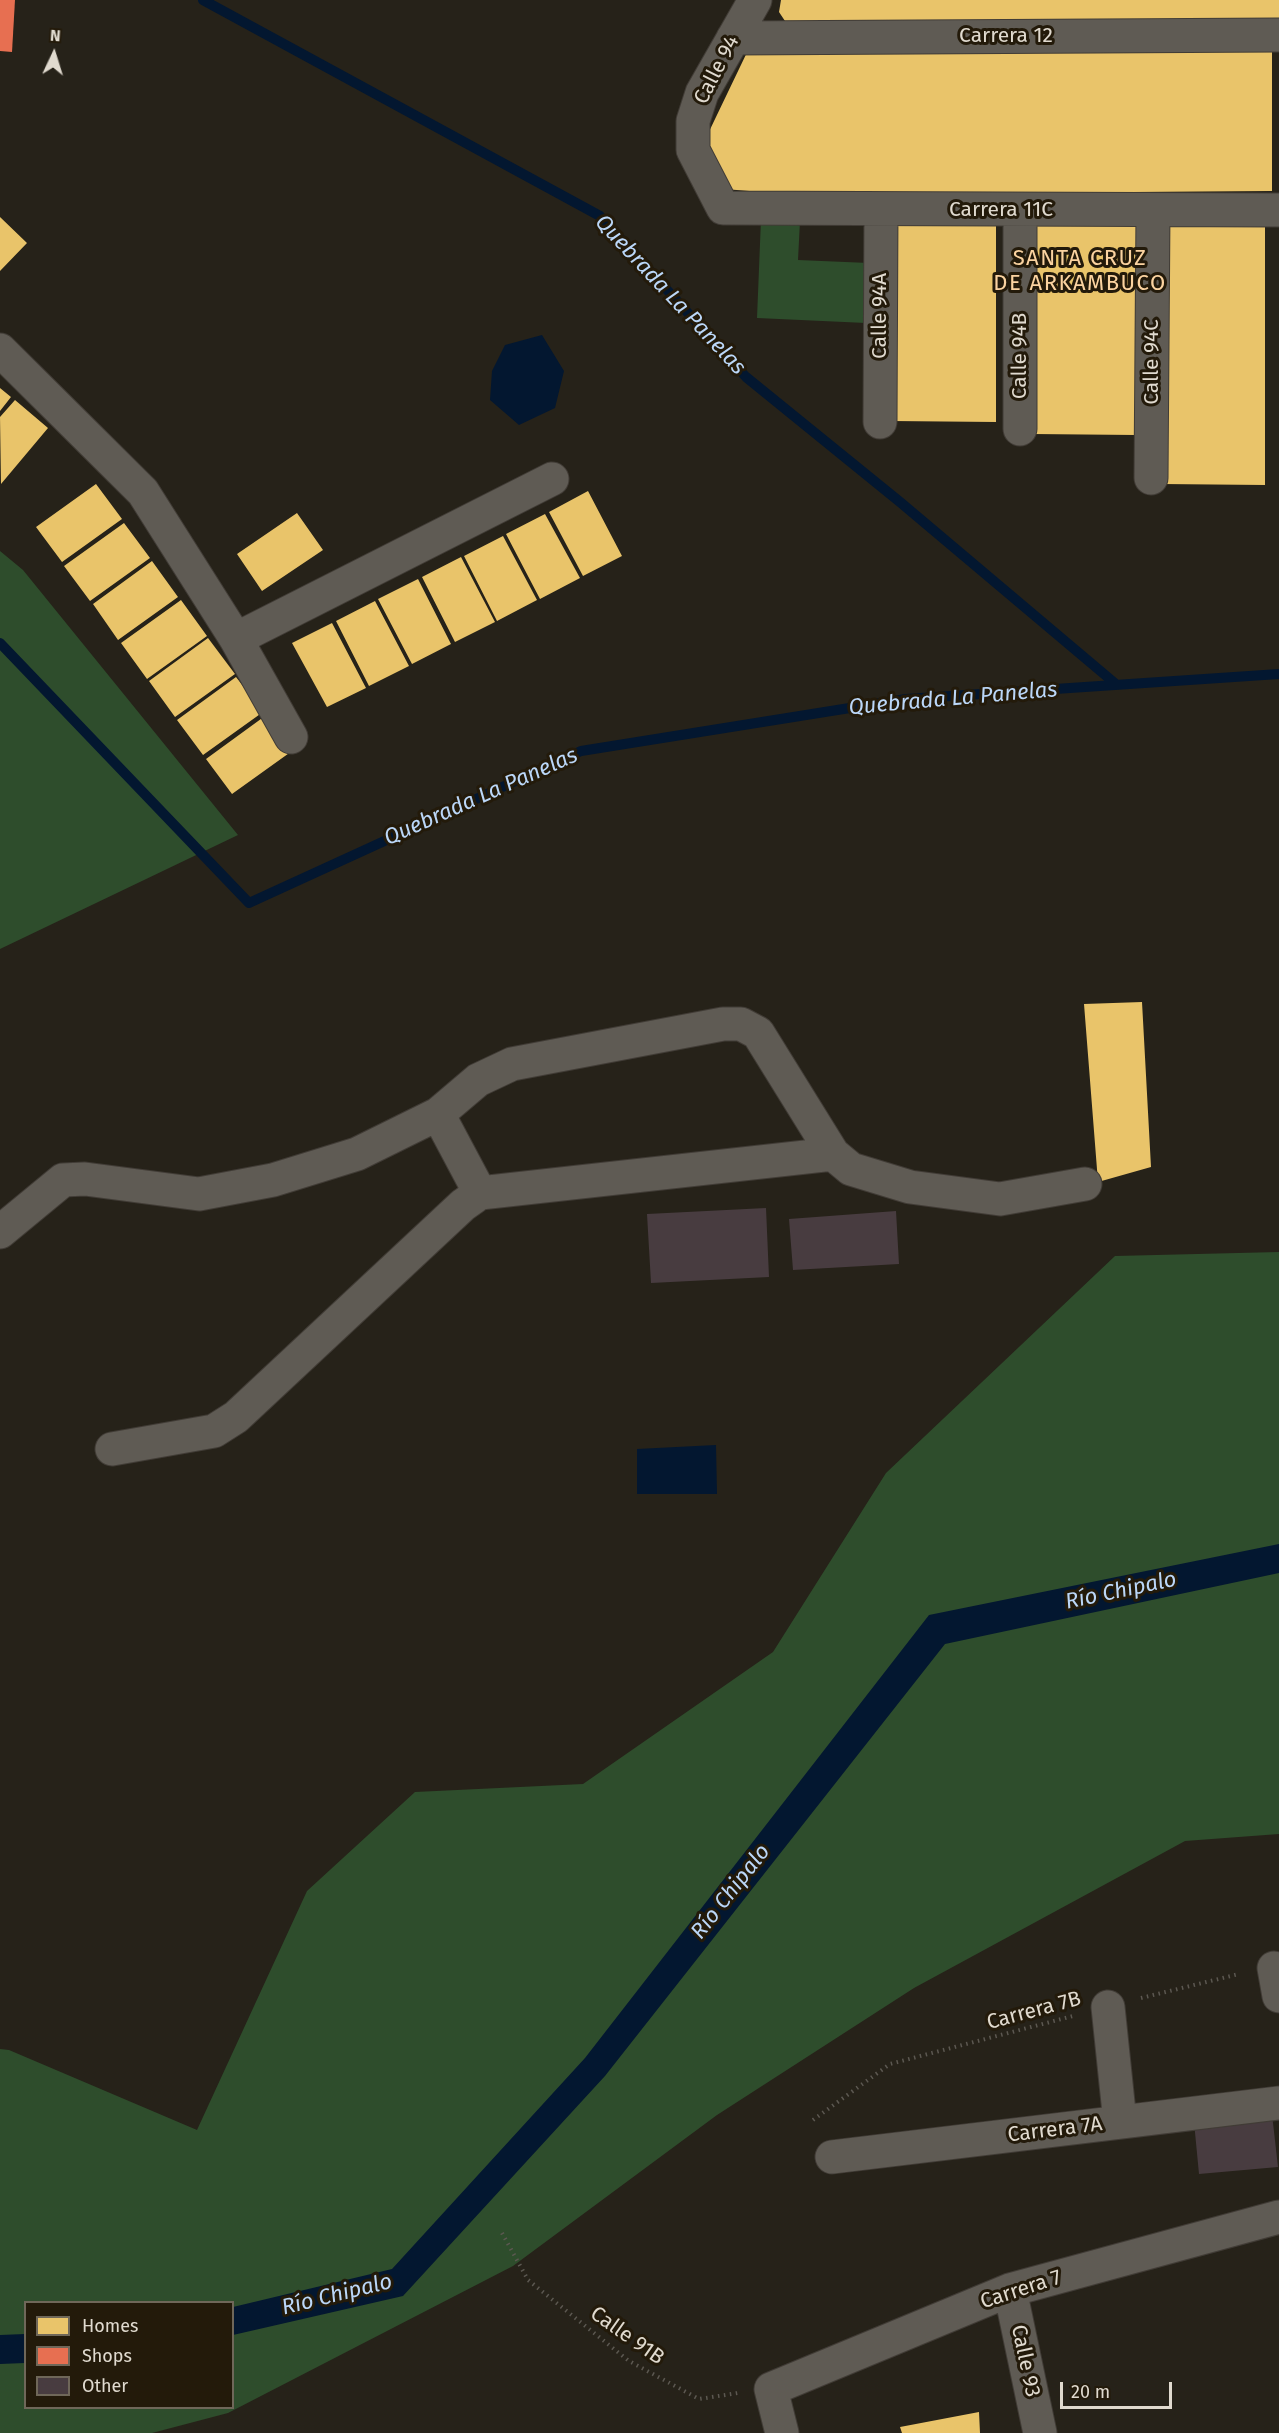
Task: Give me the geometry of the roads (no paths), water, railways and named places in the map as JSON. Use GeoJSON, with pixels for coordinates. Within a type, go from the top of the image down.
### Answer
{"type":"FeatureCollection","features":[{"type":"Feature","properties":{"kind":"street","name":"Calle 94"},"geometry":{"type":"LineString","coordinates":[[723,208],[693,150],[693,121],[702,93],[755,0]]}},
{"type":"Feature","properties":{"kind":"street","name":"Carrera 12"},"geometry":{"type":"LineString","coordinates":[[733,38],[1279,35]]}},
{"type":"Feature","properties":{"kind":"street","name":"Carrera 11C"},"geometry":{"type":"LineString","coordinates":[[723,208],[1279,210]]}},
{"type":"Feature","properties":{"kind":"street","name":"Calle 94A"},"geometry":{"type":"LineString","coordinates":[[880,422],[881,209]]}},
{"type":"Feature","properties":{"kind":"street","name":"Calle 94B"},"geometry":{"type":"LineString","coordinates":[[1020,210],[1020,429]]}},
{"type":"Feature","properties":{"kind":"street","name":"Calle 94C"},"geometry":{"type":"LineString","coordinates":[[1152,478],[1153,211]]}},
{"type":"Feature","properties":{"kind":"street"},"geometry":{"type":"LineString","coordinates":[[0,350],[142,492],[236,639],[291,737]]}},
{"type":"Feature","properties":{"kind":"street"},"geometry":{"type":"LineString","coordinates":[[236,639],[552,479]]}},
{"type":"Feature","properties":{"kind":"street"},"geometry":{"type":"LineString","coordinates":[[0,1232],[63,1180],[85,1179],[199,1194],[273,1180],[357,1154],[438,1114],[478,1080],[512,1064],[723,1024],[741,1024],[758,1033],[833,1155],[851,1169],[910,1187],[1000,1198],[1085,1184]]}},
{"type":"Feature","properties":{"kind":"street"},"geometry":{"type":"LineString","coordinates":[[438,1114],[480,1193]]}},
{"type":"Feature","properties":{"kind":"street"},"geometry":{"type":"LineString","coordinates":[[112,1449],[214,1431],[236,1417],[464,1204],[480,1193],[833,1155]]}},
{"type":"Feature","properties":{"kind":"street"},"geometry":{"type":"LineString","coordinates":[[1108,2007],[1120,2122]]}},
{"type":"Feature","properties":{"kind":"street","name":"Carrera 7A"},"geometry":{"type":"LineString","coordinates":[[832,2157],[1279,2103]]}},
{"type":"Feature","properties":{"kind":"street","name":"Carrera 7"},"geometry":{"type":"LineString","coordinates":[[782,2433],[771,2389],[1010,2290],[1279,2217]]}},
{"type":"Feature","properties":{"kind":"street","name":"Calle 93"},"geometry":{"type":"LineString","coordinates":[[1010,2290],[1040,2433]]}},
{"type":"Feature","properties":{"kind":"water"},"geometry":{"type":"Polygon","coordinates":[[[542,335],[564,371],[555,408],[519,425],[490,400],[492,371],[505,345],[542,335]]]}},
{"type":"Feature","properties":{"kind":"water"},"geometry":{"type":"Polygon","coordinates":[[[716,1445],[717,1494],[637,1494],[637,1449],[716,1445]]]}},
{"type":"Feature","properties":{"kind":"water","name":"Río Chipalo"},"geometry":{"type":"Polygon","coordinates":[[[1279,1544],[1279,1573],[945,1644],[605,2076],[403,2296],[234,2335],[234,2307],[392,2269],[585,2058],[929,1615],[1279,1544]]]}},
{"type":"Feature","properties":{"kind":"water"},"geometry":{"type":"Polygon","coordinates":[[[24,2334],[24,2363],[0,2364],[0,2335],[24,2334]]]}},
{"type":"Feature","properties":{"kind":"waterway","name":"Quebrada La Panelas"},"geometry":{"type":"LineString","coordinates":[[203,0],[600,216],[746,377],[900,502],[1117,685]]}},
{"type":"Feature","properties":{"kind":"waterway","name":"Quebrada La Panelas"},"geometry":{"type":"LineString","coordinates":[[0,643],[249,903],[581,751],[906,699],[1279,674]]}},
{"type":"Feature","properties":{"kind":"district","name":"SANTA CRUZ DE ARKAMBUCO"},"geometry":{"type":"Point","coordinates":[1080,272]}}]}
